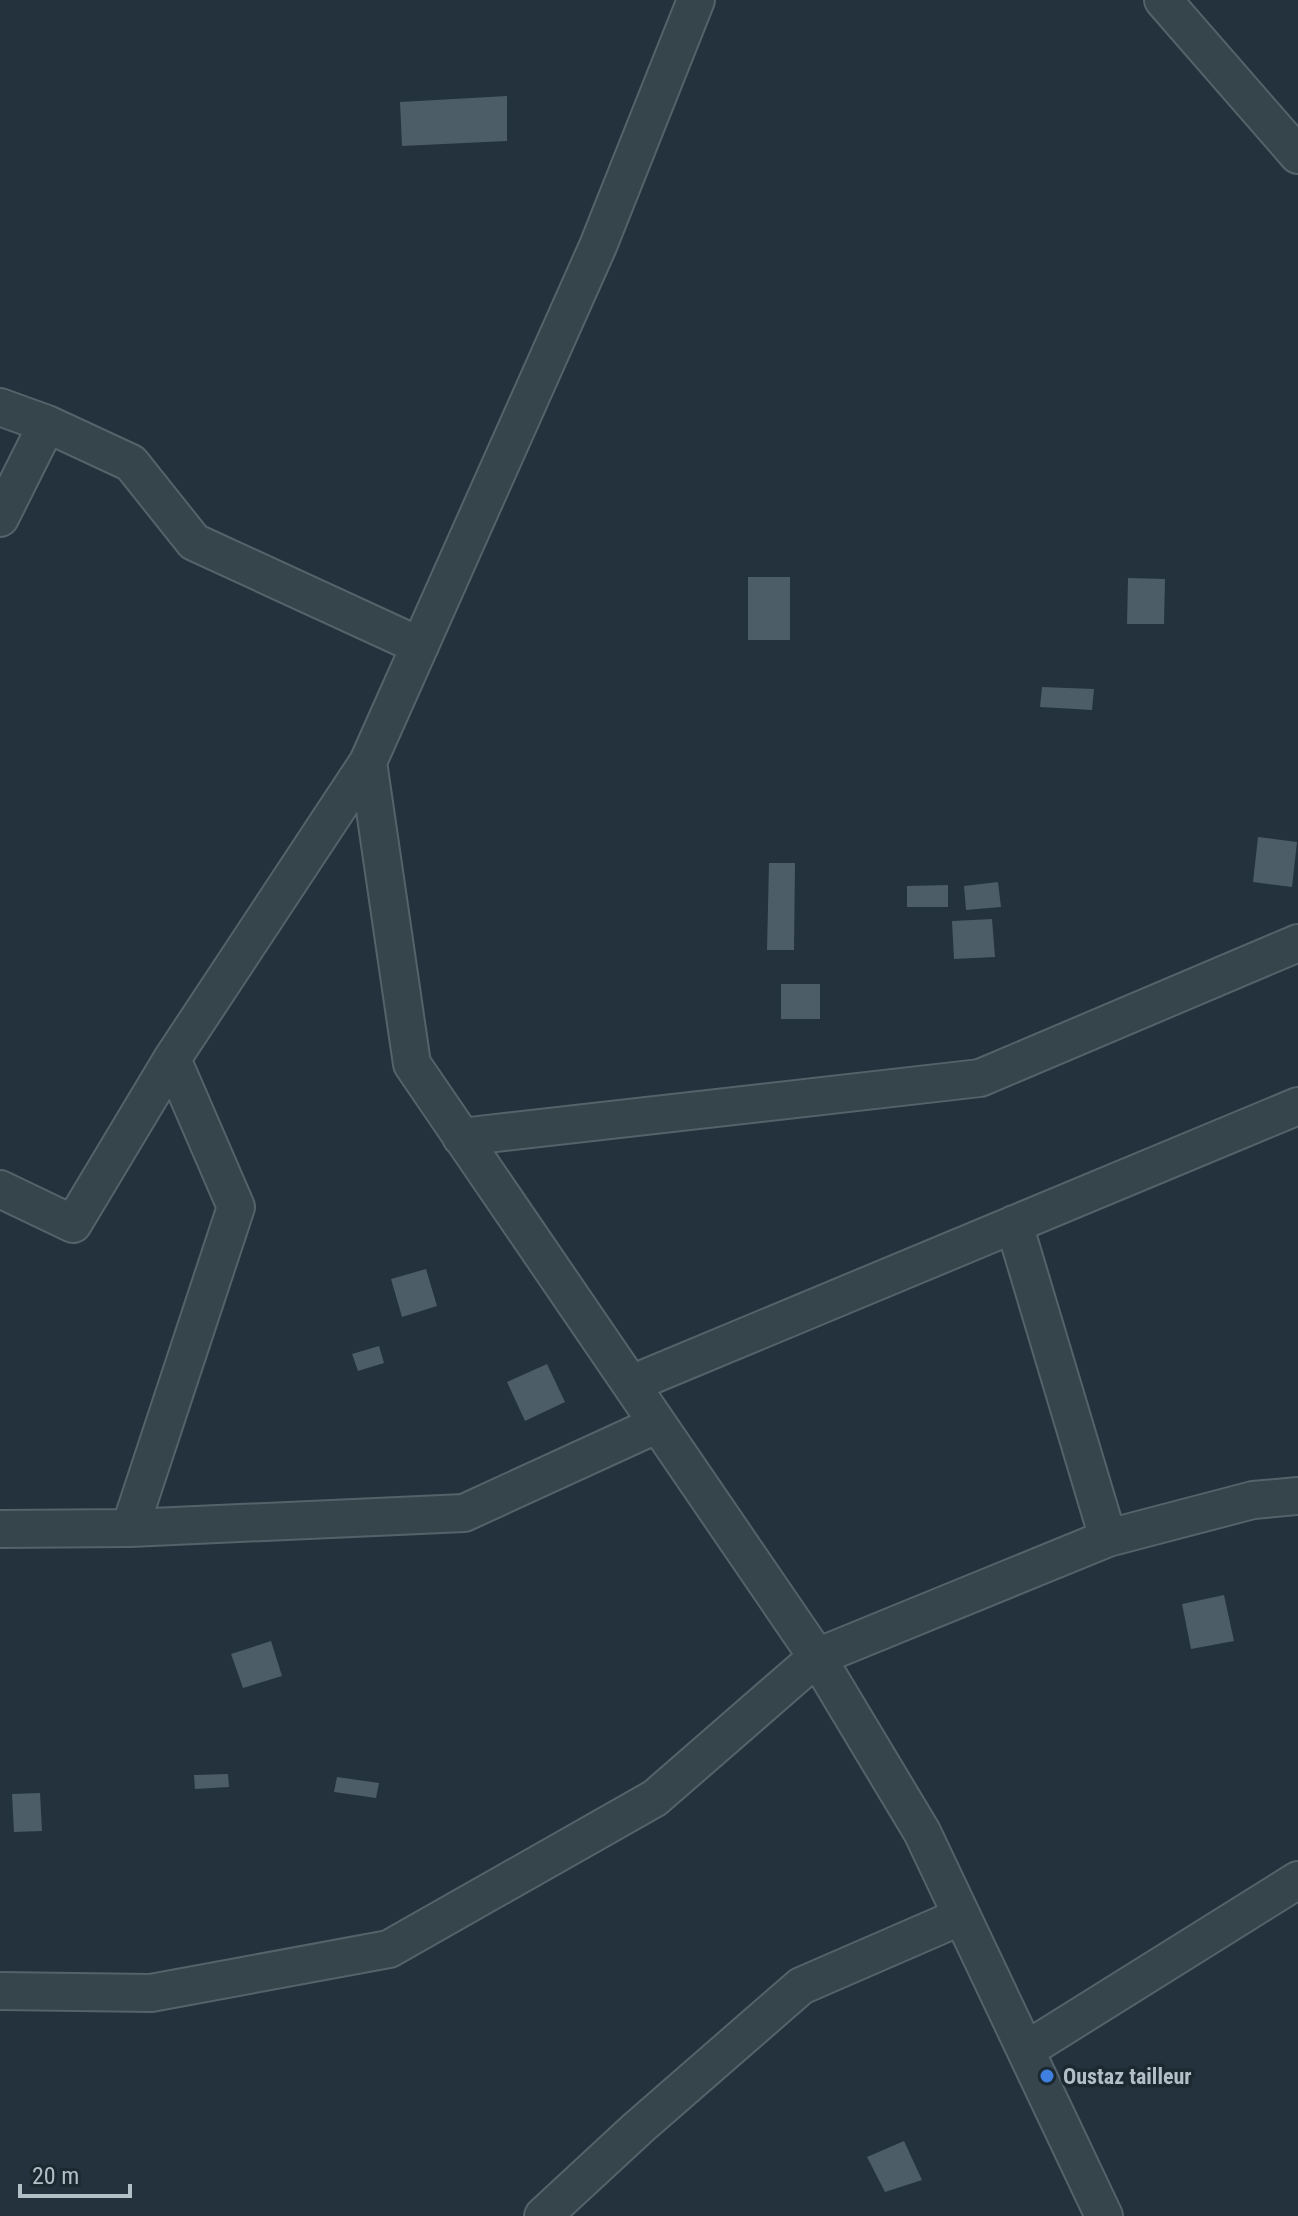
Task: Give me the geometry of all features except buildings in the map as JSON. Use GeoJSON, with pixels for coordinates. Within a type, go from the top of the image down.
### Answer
{"type":"FeatureCollection","features":[{"type":"Feature","properties":{"kind":"street"},"geometry":{"type":"LineString","coordinates":[[0,1189],[73,1224],[172,1059],[368,762],[598,246],[696,0]]}},
{"type":"Feature","properties":{"kind":"street"},"geometry":{"type":"LineString","coordinates":[[1163,0],[1298,155]]}},
{"type":"Feature","properties":{"kind":"street"},"geometry":{"type":"LineString","coordinates":[[0,407],[47,424],[131,463],[194,542],[420,646]]}},
{"type":"Feature","properties":{"kind":"street"},"geometry":{"type":"LineString","coordinates":[[0,518],[47,424]]}},
{"type":"Feature","properties":{"kind":"street"},"geometry":{"type":"LineString","coordinates":[[368,762],[412,1064],[817,1657],[922,1832],[1104,2216]]}},
{"type":"Feature","properties":{"kind":"street"},"geometry":{"type":"LineString","coordinates":[[461,1137],[980,1078],[1298,943]]}},
{"type":"Feature","properties":{"kind":"street"},"geometry":{"type":"LineString","coordinates":[[130,1528],[236,1207],[172,1059]]}},
{"type":"Feature","properties":{"kind":"street"},"geometry":{"type":"LineString","coordinates":[[631,1384],[1298,1106]]}},
{"type":"Feature","properties":{"kind":"street"},"geometry":{"type":"LineString","coordinates":[[1014,1224],[1108,1538]]}},
{"type":"Feature","properties":{"kind":"street"},"geometry":{"type":"LineString","coordinates":[[0,1529],[130,1528],[464,1513],[658,1424]]}},
{"type":"Feature","properties":{"kind":"street"},"geometry":{"type":"LineString","coordinates":[[0,1991],[151,1993],[389,1949],[655,1798],[817,1657],[1108,1538],[1253,1500],[1298,1496]]}},
{"type":"Feature","properties":{"kind":"street"},"geometry":{"type":"LineString","coordinates":[[1026,2050],[1298,1880]]}},
{"type":"Feature","properties":{"kind":"street"},"geometry":{"type":"LineString","coordinates":[[543,2216],[638,2128],[801,1986],[962,1916]]}},
{"type":"Feature","properties":{"kind":"place","name":"Oustaz tailleur"},"geometry":{"type":"Point","coordinates":[1047,2076]}}]}
